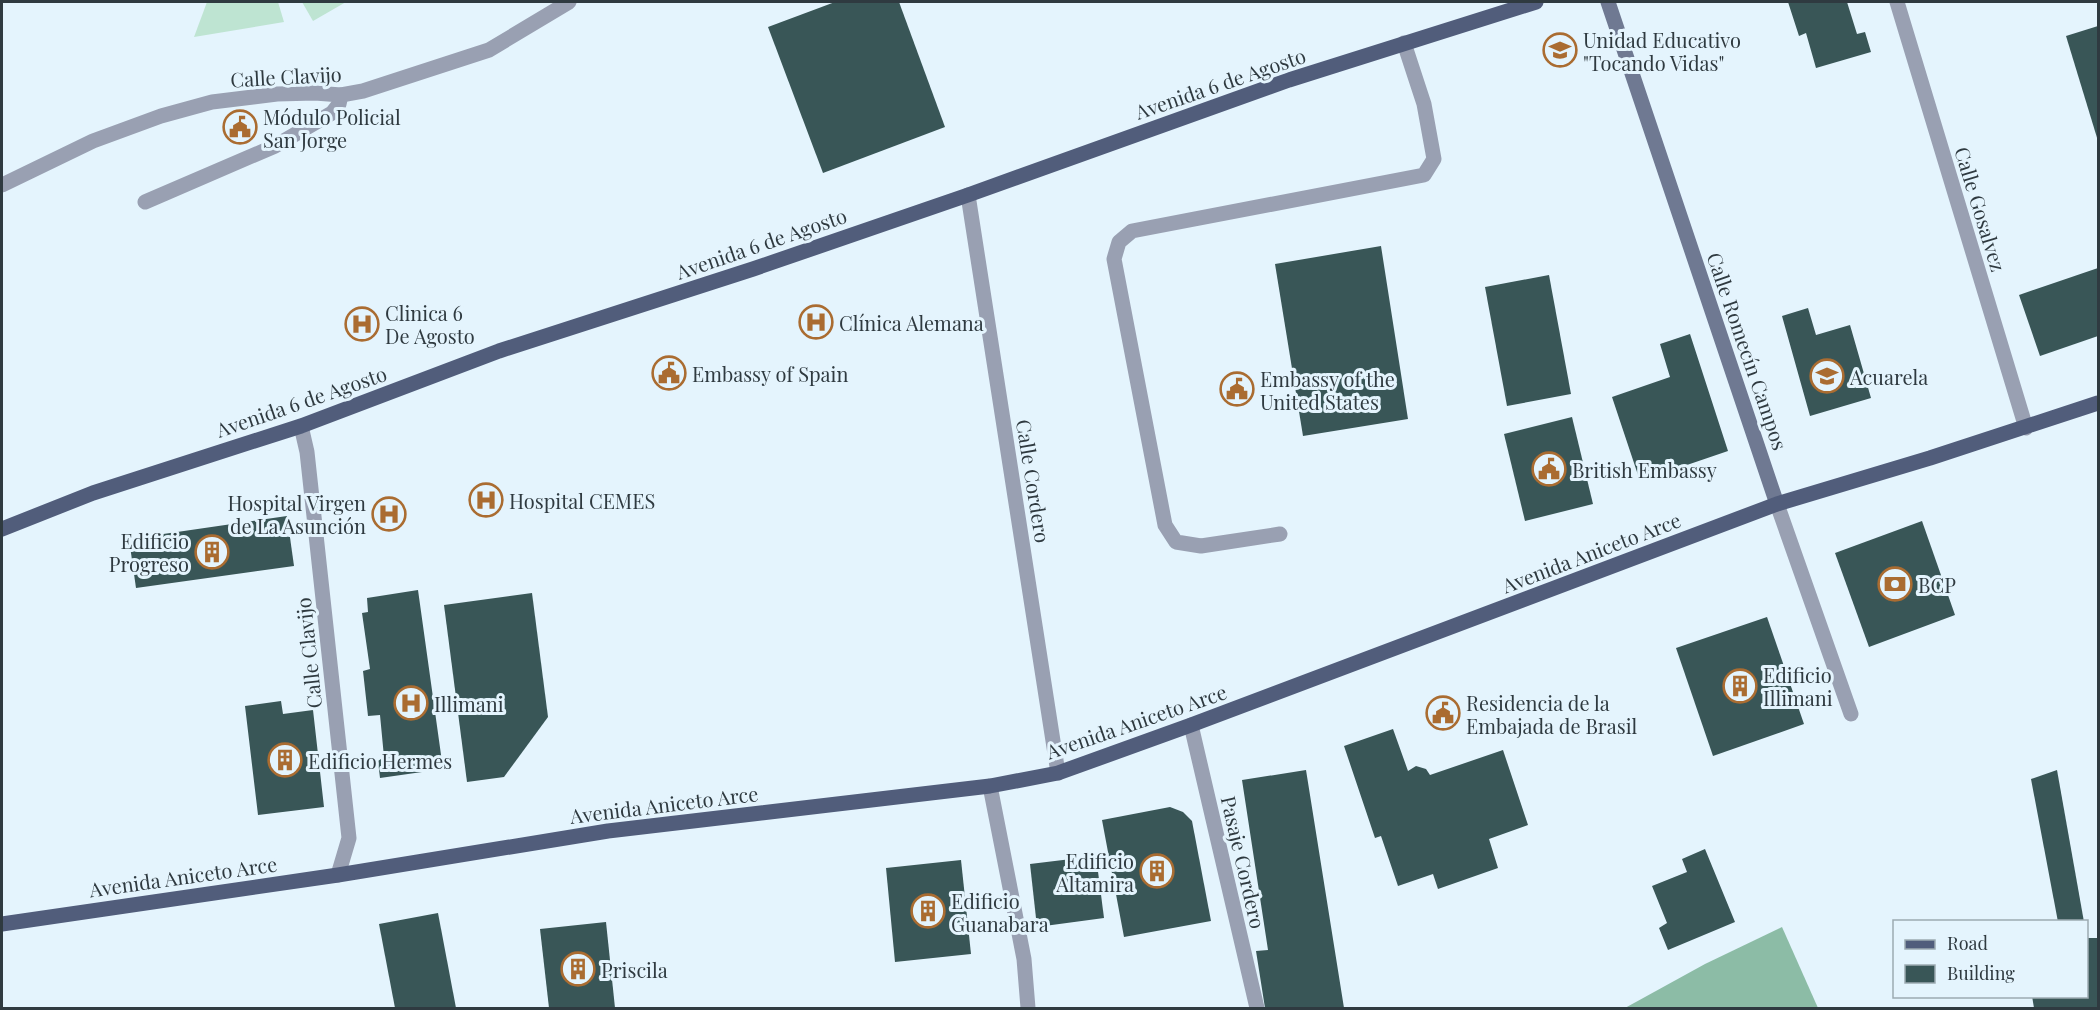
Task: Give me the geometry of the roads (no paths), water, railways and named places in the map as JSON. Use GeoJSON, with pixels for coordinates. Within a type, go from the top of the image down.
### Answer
{"type":"FeatureCollection","features":[{"type":"Feature","properties":{"kind":"main road","name":"Avenida 6 de Agosto"},"geometry":{"type":"LineString","coordinates":[[2,528],[93,493],[301,426],[499,351],[753,269],[1289,80],[1536,2]]}},
{"type":"Feature","properties":{"kind":"main road","name":"Calle Romecín Campos"},"geometry":{"type":"LineString","coordinates":[[1608,2],[1777,504]]}},
{"type":"Feature","properties":{"kind":"main road","name":"Avenida Aniceto Arce"},"geometry":{"type":"LineString","coordinates":[[2,924],[338,875],[608,831],[990,786],[1058,773],[1777,504],[2026,428],[2098,403]]}},
{"type":"Feature","properties":{"kind":"street","name":"Calle Clavijo"},"geometry":{"type":"LineString","coordinates":[[2,185],[93,141],[161,116],[212,102],[277,94],[315,93],[341,96],[363,91],[489,50],[569,2]]}},
{"type":"Feature","properties":{"kind":"street","name":"Calle Gosalvez"},"geometry":{"type":"LineString","coordinates":[[1897,2],[2026,428]]}},
{"type":"Feature","properties":{"kind":"street"},"geometry":{"type":"LineString","coordinates":[[1280,534],[1201,546],[1176,542],[1165,525],[1114,259],[1119,242],[1132,231],[1424,175],[1434,159],[1424,104],[1404,43]]}},
{"type":"Feature","properties":{"kind":"street"},"geometry":{"type":"LineString","coordinates":[[145,202],[275,146],[332,113],[339,104],[341,96]]}},
{"type":"Feature","properties":{"kind":"street","name":"Calle Cordero"},"geometry":{"type":"LineString","coordinates":[[968,195],[1058,773]]}},
{"type":"Feature","properties":{"kind":"street","name":"Calle Clavijo"},"geometry":{"type":"LineString","coordinates":[[301,426],[307,452],[349,838],[338,875]]}},
{"type":"Feature","properties":{"kind":"street","name":"Calle Romecín Campos"},"geometry":{"type":"LineString","coordinates":[[1777,504],[1851,714]]}},
{"type":"Feature","properties":{"kind":"street","name":"Pasaje Cordero"},"geometry":{"type":"LineString","coordinates":[[1191,725],[1257,1008]]}},
{"type":"Feature","properties":{"kind":"street"},"geometry":{"type":"LineString","coordinates":[[990,786],[1024,959],[1028,1008]]}},
{"type":"Feature","properties":{"kind":"place","name":"Unidad Educativo \"Tocando Vidas\""},"geometry":{"type":"Point","coordinates":[1560,50]}},
{"type":"Feature","properties":{"kind":"place","name":"Módulo Policial San Jorge"},"geometry":{"type":"Point","coordinates":[240,127]}},
{"type":"Feature","properties":{"kind":"place","name":"Clínica Alemana"},"geometry":{"type":"Point","coordinates":[816,322]}},
{"type":"Feature","properties":{"kind":"place","name":"Clinica 6 De Agosto"},"geometry":{"type":"Point","coordinates":[362,324]}},
{"type":"Feature","properties":{"kind":"place","name":"Embassy of Spain"},"geometry":{"type":"Point","coordinates":[669,373]}},
{"type":"Feature","properties":{"kind":"place","name":"Acuarela"},"geometry":{"type":"Point","coordinates":[1827,376]}},
{"type":"Feature","properties":{"kind":"place","name":"Embassy of the United States"},"geometry":{"type":"Point","coordinates":[1237,389]}},
{"type":"Feature","properties":{"kind":"place","name":"British Embassy"},"geometry":{"type":"Point","coordinates":[1549,469]}},
{"type":"Feature","properties":{"kind":"place","name":"Hospital CEMES"},"geometry":{"type":"Point","coordinates":[486,500]}},
{"type":"Feature","properties":{"kind":"place","name":"Hospital Virgen de La Asunción"},"geometry":{"type":"Point","coordinates":[389,514]}},
{"type":"Feature","properties":{"kind":"place","name":"Edificio Progreso"},"geometry":{"type":"Point","coordinates":[212,552]}},
{"type":"Feature","properties":{"kind":"place","name":"BCP"},"geometry":{"type":"Point","coordinates":[1895,584]}},
{"type":"Feature","properties":{"kind":"place","name":"Edificio Illimani"},"geometry":{"type":"Point","coordinates":[1740,686]}},
{"type":"Feature","properties":{"kind":"place","name":"Illimani"},"geometry":{"type":"Point","coordinates":[411,703]}},
{"type":"Feature","properties":{"kind":"place","name":"Residencia de la Embajada de Brasil"},"geometry":{"type":"Point","coordinates":[1443,713]}},
{"type":"Feature","properties":{"kind":"place","name":"Edificio Hermes"},"geometry":{"type":"Point","coordinates":[285,760]}},
{"type":"Feature","properties":{"kind":"place","name":"Edificio Altamira"},"geometry":{"type":"Point","coordinates":[1157,871]}},
{"type":"Feature","properties":{"kind":"place","name":"Edificio Guanabara"},"geometry":{"type":"Point","coordinates":[928,911]}},
{"type":"Feature","properties":{"kind":"place","name":"Priscila"},"geometry":{"type":"Point","coordinates":[578,969]}}]}
